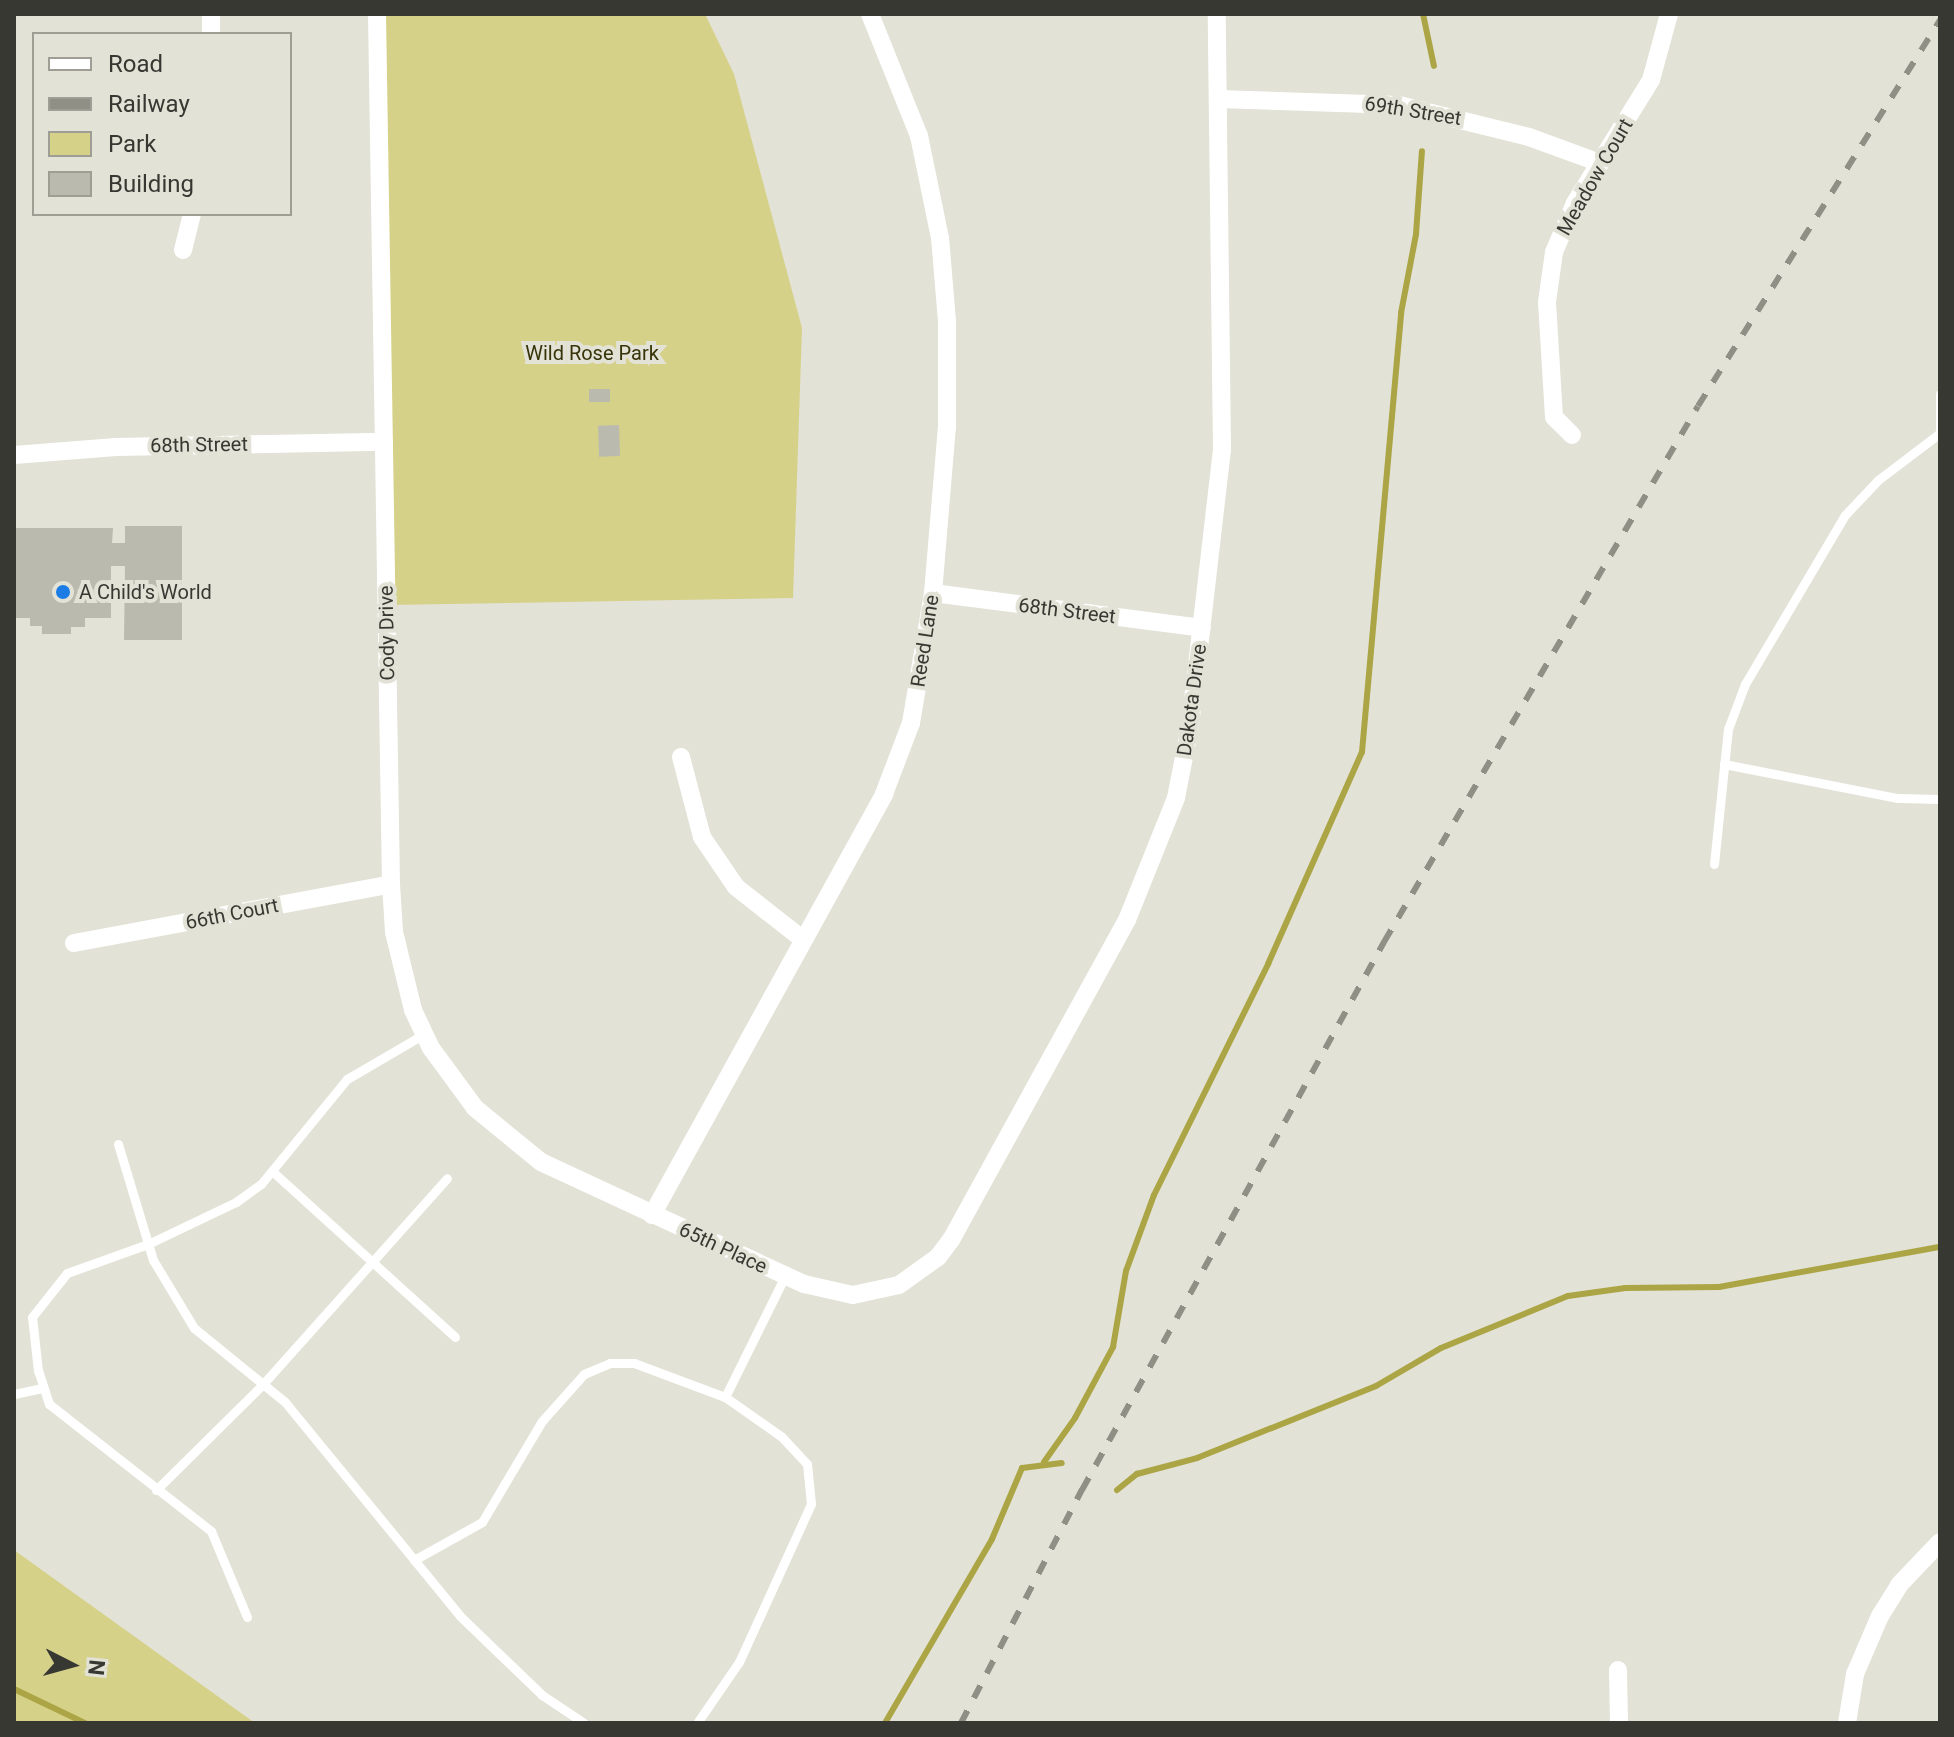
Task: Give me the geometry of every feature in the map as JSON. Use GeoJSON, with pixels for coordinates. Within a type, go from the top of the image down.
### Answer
{"type":"FeatureCollection","features":[{"type":"Feature","properties":{"kind":"street","name":"Cody Drive"},"geometry":{"type":"LineString","coordinates":[[377,14],[391,884],[400,966],[424,1034],[475,1108],[506,1137],[574,1179]]}},
{"type":"Feature","properties":{"kind":"street","name":"Reed Lane"},"geometry":{"type":"LineString","coordinates":[[652,1215],[801,938],[884,794],[911,723],[933,593],[947,427],[940,238],[919,136],[870,14]]}},
{"type":"Feature","properties":{"kind":"street","name":"Dakota Drive"},"geometry":{"type":"LineString","coordinates":[[877,1292],[919,1274],[951,1240],[1142,891],[1176,798],[1202,628],[1222,437],[1217,14]]}},
{"type":"Feature","properties":{"kind":"street","name":"Meadow Court"},"geometry":{"type":"LineString","coordinates":[[1572,435],[1554,417],[1548,282],[1562,228],[1651,80],[1669,14]]}},
{"type":"Feature","properties":{"kind":"street","name":"69th Street"},"geometry":{"type":"LineString","coordinates":[[1218,99],[1399,105],[1529,137],[1600,163]]}},
{"type":"Feature","properties":{"kind":"street"},"geometry":{"type":"LineString","coordinates":[[183,250],[192,216]]}},
{"type":"Feature","properties":{"kind":"street","name":"68th Street"},"geometry":{"type":"LineString","coordinates":[[14,455],[116,447],[384,442]]}},
{"type":"Feature","properties":{"kind":"street","name":"68th Street"},"geometry":{"type":"LineString","coordinates":[[933,593],[1202,628]]}},
{"type":"Feature","properties":{"kind":"street"},"geometry":{"type":"LineString","coordinates":[[681,757],[702,837],[736,887],[801,938]]}},
{"type":"Feature","properties":{"kind":"street","name":"66th Court"},"geometry":{"type":"LineString","coordinates":[[74,943],[391,884]]}},
{"type":"Feature","properties":{"kind":"street","name":"65th Place"},"geometry":{"type":"LineString","coordinates":[[574,1179],[826,1292],[877,1292]]}},
{"type":"Feature","properties":{"kind":"street"},"geometry":{"type":"LineString","coordinates":[[1847,1723],[1855,1674],[1880,1616],[1899,1585],[1940,1542]]}},
{"type":"Feature","properties":{"kind":"street"},"geometry":{"type":"LineString","coordinates":[[1618,1670],[1619,1723]]}},
{"type":"Feature","properties":{"kind":"lane"},"geometry":{"type":"LineString","coordinates":[[1714,864],[1724,764],[1735,705],[1845,515],[1878,480],[1940,432],[1940,394]]}},
{"type":"Feature","properties":{"kind":"lane"},"geometry":{"type":"LineString","coordinates":[[1724,764],[1898,798],[1940,799]]}},
{"type":"Feature","properties":{"kind":"lane"},"geometry":{"type":"LineString","coordinates":[[247,1617],[211,1531],[49,1404],[43,1388],[32,1317],[67,1273],[148,1244],[236,1202],[272,1171],[347,1079],[424,1034]]}},
{"type":"Feature","properties":{"kind":"lane"},"geometry":{"type":"LineString","coordinates":[[118,1144],[148,1244],[194,1328],[285,1402],[460,1616],[542,1695],[584,1723]]}},
{"type":"Feature","properties":{"kind":"lane"},"geometry":{"type":"LineString","coordinates":[[272,1171],[455,1337]]}},
{"type":"Feature","properties":{"kind":"lane"},"geometry":{"type":"LineString","coordinates":[[156,1490],[263,1384],[447,1178]]}},
{"type":"Feature","properties":{"kind":"lane"},"geometry":{"type":"LineString","coordinates":[[725,1397],[785,1276]]}},
{"type":"Feature","properties":{"kind":"lane"},"geometry":{"type":"LineString","coordinates":[[414,1560],[482,1522],[542,1421],[584,1374],[610,1363],[634,1363],[725,1397],[782,1437],[807,1464],[811,1504],[739,1662],[697,1723]]}},
{"type":"Feature","properties":{"kind":"lane"},"geometry":{"type":"LineString","coordinates":[[14,1394],[43,1388]]}},
{"type":"Feature","properties":{"kind":"green space","name":"Wild Rose Park"},"geometry":{"type":"Polygon","coordinates":[[[377,14],[705,14],[734,74],[802,328],[793,598],[387,605],[377,14]]]}},
{"type":"Feature","properties":{"kind":"green space"},"geometry":{"type":"Polygon","coordinates":[[[14,1550],[241,1713],[255,1723],[14,1723],[14,1550]]]}},
{"type":"Feature","properties":{"kind":"building"},"geometry":{"type":"Polygon","coordinates":[[[589,389],[610,389],[610,402],[589,402],[589,389]]]}},
{"type":"Feature","properties":{"kind":"building"},"geometry":{"type":"Polygon","coordinates":[[[619,425],[620,456],[599,457],[598,426],[619,425]]]}},
{"type":"Feature","properties":{"kind":"building","name":"A Child's World"},"geometry":{"type":"Polygon","coordinates":[[[125,526],[182,526],[182,640],[124,640],[125,566],[111,566],[111,618],[85,618],[85,627],[71,627],[71,634],[42,634],[42,626],[30,626],[30,618],[14,618],[14,528],[113,528],[112,543],[125,543],[125,526]]]}},
{"type":"Feature","properties":{"kind":"waterway"},"geometry":{"type":"LineString","coordinates":[[1423,14],[1434,66]]}},
{"type":"Feature","properties":{"kind":"waterway"},"geometry":{"type":"LineString","coordinates":[[1044,1462],[1075,1418],[1113,1347],[1126,1271],[1154,1195],[1268,964],[1362,752],[1401,313],[1416,234],[1422,151]]}},
{"type":"Feature","properties":{"kind":"waterway"},"geometry":{"type":"LineString","coordinates":[[1117,1490],[1137,1474],[1197,1458],[1376,1386],[1441,1348],[1568,1296],[1625,1288],[1719,1287],[1940,1247]]}},
{"type":"Feature","properties":{"kind":"waterway"},"geometry":{"type":"LineString","coordinates":[[885,1723],[992,1539],[1022,1468],[1062,1463]]}},
{"type":"Feature","properties":{"kind":"waterway"},"geometry":{"type":"LineString","coordinates":[[14,1689],[85,1723]]}},
{"type":"Feature","properties":{"kind":"railway"},"geometry":{"type":"LineString","coordinates":[[961,1723],[1082,1490],[1384,942],[1698,406],[1940,20]]}},
{"type":"Feature","properties":{"kind":"place","name":"A Child's World"},"geometry":{"type":"Point","coordinates":[63,592]}}]}
